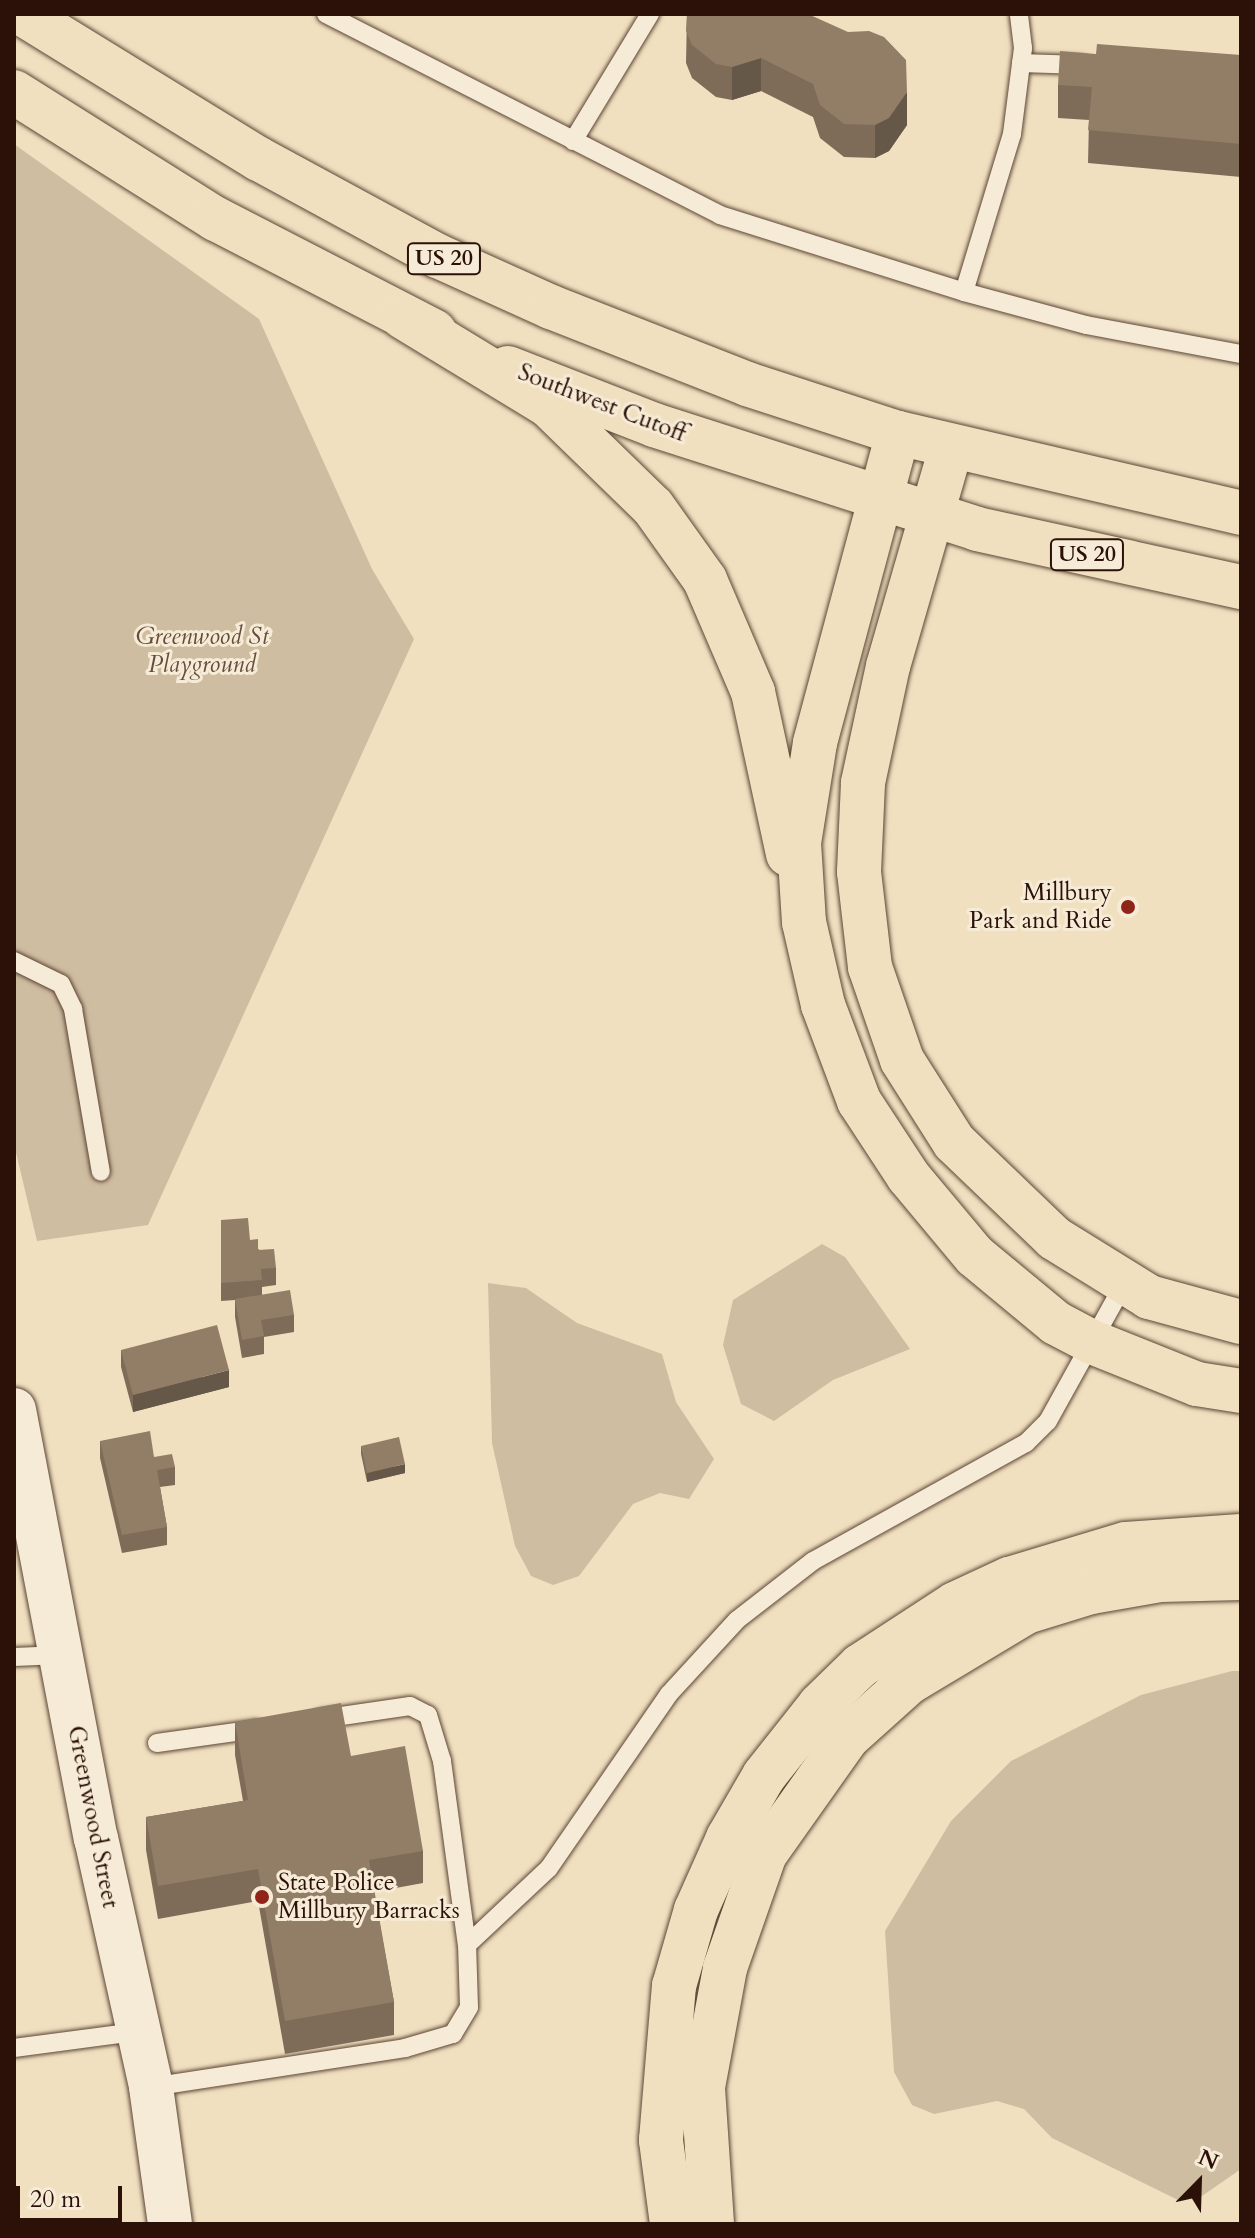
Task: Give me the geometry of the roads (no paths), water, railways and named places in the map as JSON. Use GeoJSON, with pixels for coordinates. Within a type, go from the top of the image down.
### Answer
{"type":"FeatureCollection","features":[{"type":"Feature","properties":{"kind":"main road","name":"US 20"},"geometry":{"type":"LineString","coordinates":[[23,14],[259,159],[438,256],[551,307],[747,384],[898,433],[951,448],[1241,513]]}},
{"type":"Feature","properties":{"kind":"main road","name":"Southwest Cutoff"},"geometry":{"type":"LineString","coordinates":[[14,92],[216,219],[518,373],[654,425],[934,515],[1021,540],[1241,587]]}},
{"type":"Feature","properties":{"kind":"main road"},"geometry":{"type":"LineString","coordinates":[[403,317],[548,405],[653,507],[705,580],[753,692],[823,1005],[859,1101],[908,1176],[975,1256],[1056,1323],[1092,1342],[1197,1384],[1241,1391]]}},
{"type":"Feature","properties":{"kind":"main road"},"geometry":{"type":"LineString","coordinates":[[804,922],[799,843],[815,743],[898,433]]}},
{"type":"Feature","properties":{"kind":"main road"},"geometry":{"type":"LineString","coordinates":[[951,448],[888,666],[863,783],[859,872],[870,967],[902,1060],[954,1142],[1054,1238],[1149,1297],[1241,1322]]}},
{"type":"Feature","properties":{"kind":"main road"},"geometry":{"type":"LineString","coordinates":[[672,2224],[661,2140],[664,2066],[679,1971],[696,1910],[728,1838],[764,1776],[820,1705],[860,1666],[955,1604],[1009,1579],[1126,1544],[1241,1536]]}},
{"type":"Feature","properties":{"kind":"main road"},"geometry":{"type":"LineString","coordinates":[[712,2224],[703,2087],[725,1968],[765,1854],[847,1738],[908,1683],[1026,1612],[1091,1592],[1160,1580],[1241,1578]]}},
{"type":"Feature","properties":{"kind":"street","name":"Greenwood Street"},"geometry":{"type":"LineString","coordinates":[[14,1410],[136,2032],[151,2087],[170,2224]]}},
{"type":"Feature","properties":{"kind":"lane"},"geometry":{"type":"LineString","coordinates":[[326,14],[720,215],[964,292],[1086,325],[1241,354]]}},
{"type":"Feature","properties":{"kind":"lane"},"geometry":{"type":"LineString","coordinates":[[573,141],[650,14]]}},
{"type":"Feature","properties":{"kind":"lane"},"geometry":{"type":"LineString","coordinates":[[964,292],[1012,134],[1021,63],[1019,14]]}},
{"type":"Feature","properties":{"kind":"lane"},"geometry":{"type":"LineString","coordinates":[[1021,63],[1098,66]]}},
{"type":"Feature","properties":{"kind":"lane"},"geometry":{"type":"LineString","coordinates":[[14,961],[61,984],[73,1009],[101,1172]]}},
{"type":"Feature","properties":{"kind":"lane"},"geometry":{"type":"LineString","coordinates":[[467,1945],[549,1868],[669,1694],[737,1620],[813,1561],[1026,1443],[1048,1421],[1125,1282]]}},
{"type":"Feature","properties":{"kind":"lane"},"geometry":{"type":"LineString","coordinates":[[14,1657],[61,1655]]}},
{"type":"Feature","properties":{"kind":"lane"},"geometry":{"type":"LineString","coordinates":[[151,2087],[405,2048],[453,2034],[469,2007],[467,1945],[442,1761],[428,1715],[410,1706],[306,1721]]}},
{"type":"Feature","properties":{"kind":"lane"},"geometry":{"type":"LineString","coordinates":[[157,1743],[276,1726]]}},
{"type":"Feature","properties":{"kind":"lane"},"geometry":{"type":"LineString","coordinates":[[14,2048],[136,2032]]}},
{"type":"Feature","properties":{"kind":"place","name":"Millbury Park and Ride"},"geometry":{"type":"Point","coordinates":[1128,907]}},
{"type":"Feature","properties":{"kind":"place","name":"State Police Millbury Barracks"},"geometry":{"type":"Point","coordinates":[262,1897]}},
{"type":"Feature","properties":{"kind":"park label","name":"Greenwood St Playground"},"geometry":{"type":"Point","coordinates":[202,651]}}]}
